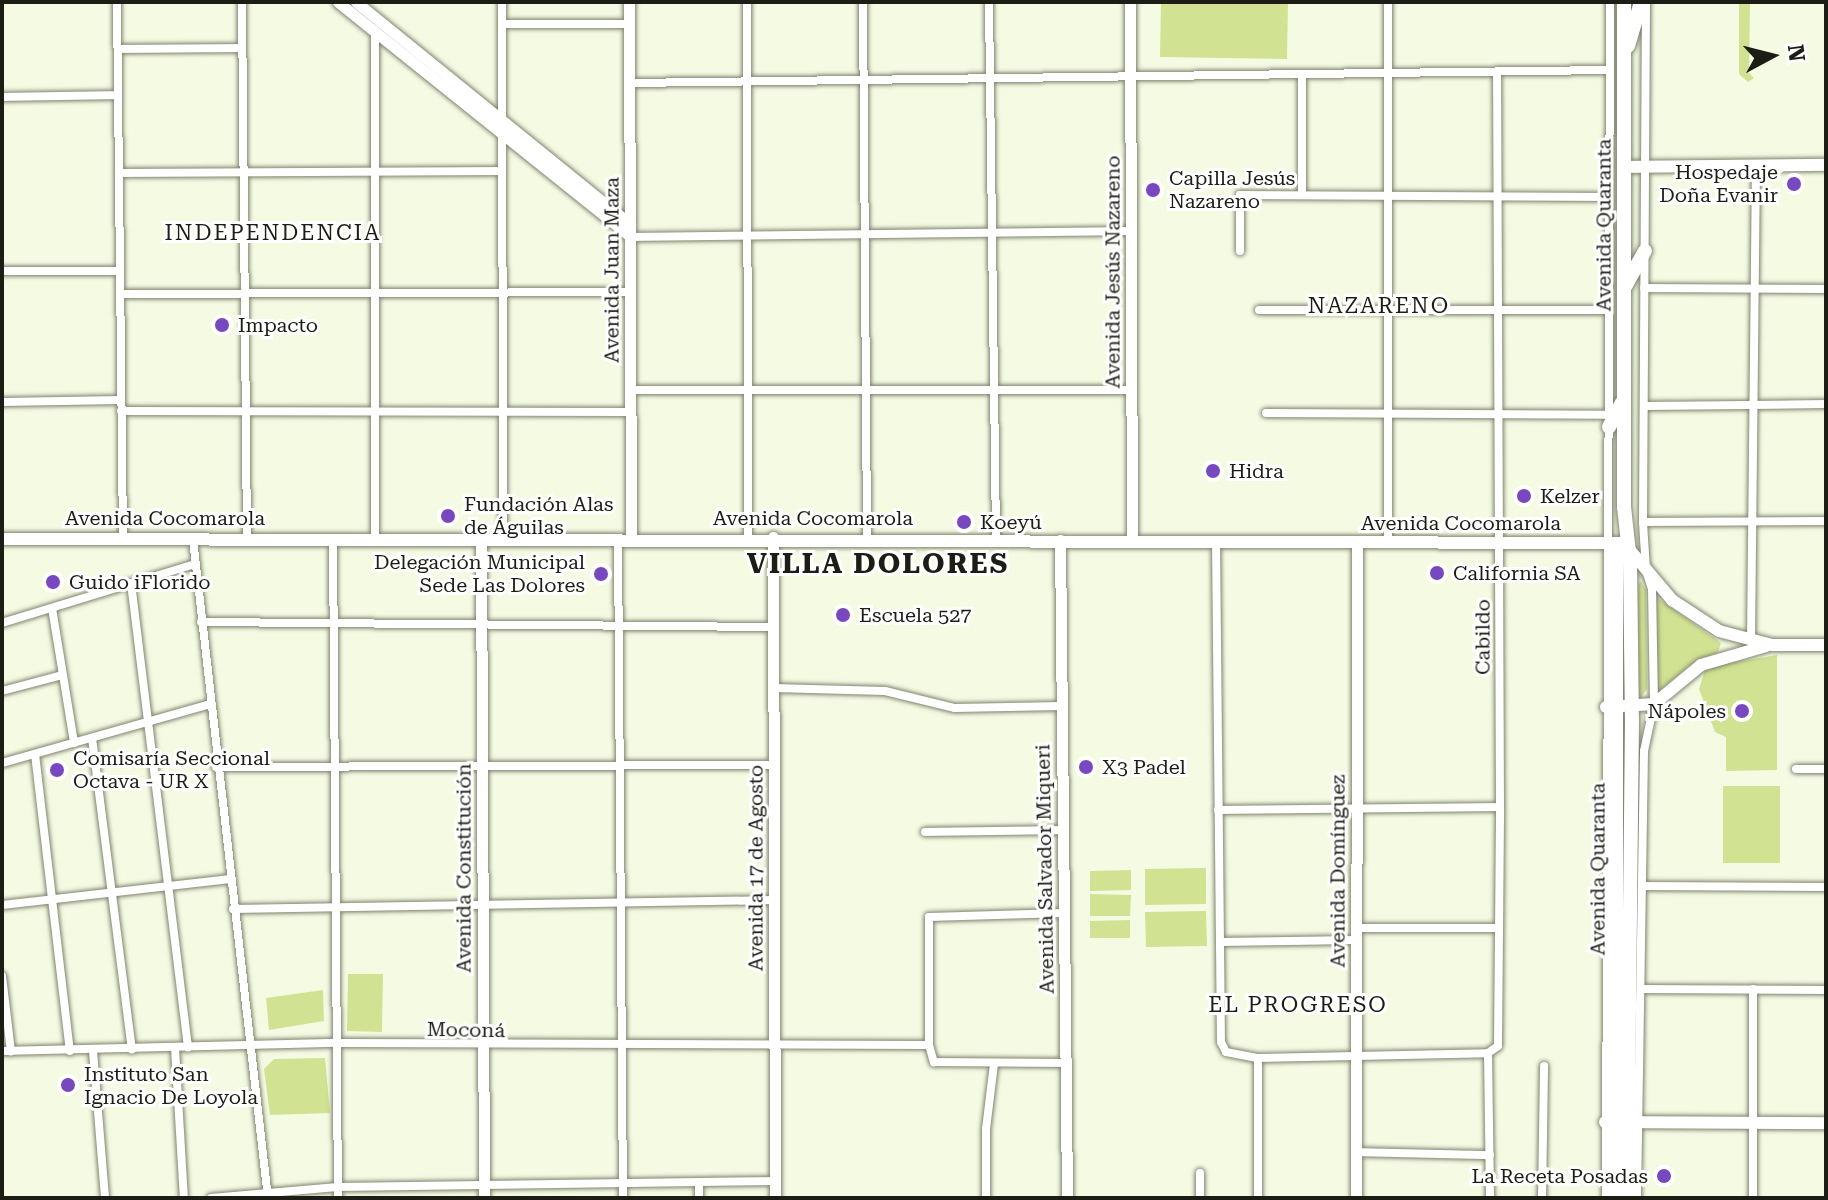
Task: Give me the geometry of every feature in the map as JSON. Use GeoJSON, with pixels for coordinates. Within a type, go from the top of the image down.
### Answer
{"type":"FeatureCollection","features":[{"type":"Feature","properties":{"kind":"highway","name":"Avenida Quaranta"},"geometry":{"type":"LineString","coordinates":[[1624,2],[1624,61],[1616,166],[1624,289],[1624,543],[1630,561],[1618,708],[1622,1122],[1627,1198]]}},
{"type":"Feature","properties":{"kind":"highway"},"geometry":{"type":"LineString","coordinates":[[1624,61],[1644,2]]}},
{"type":"Feature","properties":{"kind":"highway"},"geometry":{"type":"LineString","coordinates":[[1624,289],[1645,251]]}},
{"type":"Feature","properties":{"kind":"highway"},"geometry":{"type":"LineString","coordinates":[[1609,421],[1624,399]]}},
{"type":"Feature","properties":{"kind":"highway","name":"Avenida Quaranta"},"geometry":{"type":"LineString","coordinates":[[1616,1198],[1622,1122],[1630,844],[1618,708]]}},
{"type":"Feature","properties":{"kind":"highway"},"geometry":{"type":"LineString","coordinates":[[1630,844],[1644,820]]}},
{"type":"Feature","properties":{"kind":"main road"},"geometry":{"type":"LineString","coordinates":[[338,2],[502,138],[631,230]]}},
{"type":"Feature","properties":{"kind":"main road"},"geometry":{"type":"LineString","coordinates":[[356,2],[369,6],[631,230]]}},
{"type":"Feature","properties":{"kind":"main road","name":"Avenida Juan Maza"},"geometry":{"type":"LineString","coordinates":[[625,537],[632,412],[629,2]]}},
{"type":"Feature","properties":{"kind":"main road","name":"Avenida Jesús Nazareno"},"geometry":{"type":"LineString","coordinates":[[1130,2],[1132,541]]}},
{"type":"Feature","properties":{"kind":"main road"},"geometry":{"type":"LineString","coordinates":[[1616,166],[1826,165]]}},
{"type":"Feature","properties":{"kind":"main road","name":"Avenida Cocomarola"},"geometry":{"type":"LineString","coordinates":[[2,539],[773,537],[1357,544],[1624,543]]}},
{"type":"Feature","properties":{"kind":"main road","name":"Avenida 17 de Agosto"},"geometry":{"type":"LineString","coordinates":[[773,537],[775,1198]]}},
{"type":"Feature","properties":{"kind":"main road","name":"Avenida Constitución"},"geometry":{"type":"LineString","coordinates":[[481,538],[484,1192]]}},
{"type":"Feature","properties":{"kind":"main road","name":"Avenida Salvador Miqueri"},"geometry":{"type":"LineString","coordinates":[[1060,540],[1067,1198]]}},
{"type":"Feature","properties":{"kind":"main road"},"geometry":{"type":"LineString","coordinates":[[1624,543],[1692,616],[1751,641],[1772,645],[1826,645]]}},
{"type":"Feature","properties":{"kind":"main road","name":"Avenida Domínguez"},"geometry":{"type":"LineString","coordinates":[[1356,1198],[1357,544]]}},
{"type":"Feature","properties":{"kind":"main road"},"geometry":{"type":"LineString","coordinates":[[1618,708],[1654,704],[1701,665],[1772,645]]}},
{"type":"Feature","properties":{"kind":"main road"},"geometry":{"type":"LineString","coordinates":[[1622,1122],[1826,1123]]}},
{"type":"Feature","properties":{"kind":"street"},"geometry":{"type":"LineString","coordinates":[[117,2],[123,539]]}},
{"type":"Feature","properties":{"kind":"street"},"geometry":{"type":"LineString","coordinates":[[242,2],[247,538]]}},
{"type":"Feature","properties":{"kind":"street"},"geometry":{"type":"LineString","coordinates":[[502,2],[503,537]]}},
{"type":"Feature","properties":{"kind":"street"},"geometry":{"type":"LineString","coordinates":[[747,2],[748,537]]}},
{"type":"Feature","properties":{"kind":"street"},"geometry":{"type":"LineString","coordinates":[[863,2],[867,538]]}},
{"type":"Feature","properties":{"kind":"street"},"geometry":{"type":"LineString","coordinates":[[989,2],[996,538]]}},
{"type":"Feature","properties":{"kind":"street"},"geometry":{"type":"LineString","coordinates":[[1388,2],[1388,544]]}},
{"type":"Feature","properties":{"kind":"street"},"geometry":{"type":"LineString","coordinates":[[1610,2],[1609,70],[1616,166],[1609,197],[1609,421],[1605,543],[1618,708]]}},
{"type":"Feature","properties":{"kind":"street"},"geometry":{"type":"LineString","coordinates":[[1606,1198],[1622,1122],[1642,989],[1644,751],[1654,704],[1652,589],[1646,570],[1643,522],[1644,2]]}},
{"type":"Feature","properties":{"kind":"street"},"geometry":{"type":"LineString","coordinates":[[369,6],[375,30],[375,538]]}},
{"type":"Feature","properties":{"kind":"street"},"geometry":{"type":"LineString","coordinates":[[502,24],[629,24]]}},
{"type":"Feature","properties":{"kind":"street"},"geometry":{"type":"LineString","coordinates":[[118,49],[242,48]]}},
{"type":"Feature","properties":{"kind":"street"},"geometry":{"type":"LineString","coordinates":[[629,83],[1609,70]]}},
{"type":"Feature","properties":{"kind":"street","name":"Cabildo"},"geometry":{"type":"LineString","coordinates":[[1490,1198],[1488,1053],[1498,1046],[1500,807],[1497,72]]}},
{"type":"Feature","properties":{"kind":"street"},"geometry":{"type":"LineString","coordinates":[[1302,74],[1302,195]]}},
{"type":"Feature","properties":{"kind":"street"},"geometry":{"type":"LineString","coordinates":[[2,97],[118,95]]}},
{"type":"Feature","properties":{"kind":"street"},"geometry":{"type":"LineString","coordinates":[[1751,641],[1751,289],[1756,165]]}},
{"type":"Feature","properties":{"kind":"street"},"geometry":{"type":"LineString","coordinates":[[119,173],[502,171]]}},
{"type":"Feature","properties":{"kind":"street"},"geometry":{"type":"LineString","coordinates":[[1240,251],[1240,195],[1609,197]]}},
{"type":"Feature","properties":{"kind":"street"},"geometry":{"type":"LineString","coordinates":[[631,230],[865,234],[1131,231]]}},
{"type":"Feature","properties":{"kind":"street"},"geometry":{"type":"LineString","coordinates":[[2,271],[120,271]]}},
{"type":"Feature","properties":{"kind":"street"},"geometry":{"type":"LineString","coordinates":[[1644,288],[1826,289]]}},
{"type":"Feature","properties":{"kind":"street"},"geometry":{"type":"LineString","coordinates":[[120,294],[630,292]]}},
{"type":"Feature","properties":{"kind":"street"},"geometry":{"type":"LineString","coordinates":[[1259,310],[1608,310]]}},
{"type":"Feature","properties":{"kind":"street"},"geometry":{"type":"LineString","coordinates":[[631,390],[1131,390]]}},
{"type":"Feature","properties":{"kind":"street"},"geometry":{"type":"LineString","coordinates":[[2,402],[121,400]]}},
{"type":"Feature","properties":{"kind":"street"},"geometry":{"type":"LineString","coordinates":[[1644,406],[1826,404]]}},
{"type":"Feature","properties":{"kind":"street"},"geometry":{"type":"LineString","coordinates":[[121,411],[632,412]]}},
{"type":"Feature","properties":{"kind":"street"},"geometry":{"type":"LineString","coordinates":[[1266,413],[1499,414],[1609,421]]}},
{"type":"Feature","properties":{"kind":"street"},"geometry":{"type":"LineString","coordinates":[[1643,522],[1826,521]]}},
{"type":"Feature","properties":{"kind":"street"},"geometry":{"type":"LineString","coordinates":[[623,1198],[619,623],[625,537]]}},
{"type":"Feature","properties":{"kind":"street"},"geometry":{"type":"LineString","coordinates":[[333,538],[338,1198]]}},
{"type":"Feature","properties":{"kind":"street"},"geometry":{"type":"LineString","coordinates":[[193,539],[216,767],[267,1195]]}},
{"type":"Feature","properties":{"kind":"street"},"geometry":{"type":"LineString","coordinates":[[1216,542],[1221,1042],[1235,1057],[1258,1058],[1488,1053]]}},
{"type":"Feature","properties":{"kind":"street"},"geometry":{"type":"LineString","coordinates":[[2,623],[195,564]]}},
{"type":"Feature","properties":{"kind":"street"},"geometry":{"type":"LineString","coordinates":[[131,583],[188,1048]]}},
{"type":"Feature","properties":{"kind":"street"},"geometry":{"type":"LineString","coordinates":[[52,608],[74,743]]}},
{"type":"Feature","properties":{"kind":"street"},"geometry":{"type":"LineString","coordinates":[[201,622],[619,623],[773,627]]}},
{"type":"Feature","properties":{"kind":"street"},"geometry":{"type":"LineString","coordinates":[[2,691],[62,675]]}},
{"type":"Feature","properties":{"kind":"street"},"geometry":{"type":"LineString","coordinates":[[773,688],[885,691],[955,708],[1062,706]]}},
{"type":"Feature","properties":{"kind":"street"},"geometry":{"type":"LineString","coordinates":[[2,763],[210,704]]}},
{"type":"Feature","properties":{"kind":"street"},"geometry":{"type":"LineString","coordinates":[[92,738],[132,1049]]}},
{"type":"Feature","properties":{"kind":"street"},"geometry":{"type":"LineString","coordinates":[[35,754],[70,1051]]}},
{"type":"Feature","properties":{"kind":"street"},"geometry":{"type":"LineString","coordinates":[[216,767],[333,763],[774,765]]}},
{"type":"Feature","properties":{"kind":"street"},"geometry":{"type":"LineString","coordinates":[[1796,769],[1826,769]]}},
{"type":"Feature","properties":{"kind":"street"},"geometry":{"type":"LineString","coordinates":[[1218,810],[1500,807]]}},
{"type":"Feature","properties":{"kind":"street"},"geometry":{"type":"LineString","coordinates":[[925,832],[1063,830]]}},
{"type":"Feature","properties":{"kind":"street"},"geometry":{"type":"LineString","coordinates":[[2,905],[229,879]]}},
{"type":"Feature","properties":{"kind":"street"},"geometry":{"type":"LineString","coordinates":[[1644,886],[1826,887]]}},
{"type":"Feature","properties":{"kind":"street"},"geometry":{"type":"LineString","coordinates":[[233,909],[334,904],[482,906],[774,900]]}},
{"type":"Feature","properties":{"kind":"street"},"geometry":{"type":"LineString","coordinates":[[1064,913],[935,913],[929,917],[929,1056],[934,1062],[1066,1063]]}},
{"type":"Feature","properties":{"kind":"street"},"geometry":{"type":"LineString","coordinates":[[1220,942],[1497,928]]}},
{"type":"Feature","properties":{"kind":"street"},"geometry":{"type":"LineString","coordinates":[[2,976],[6,1051]]}},
{"type":"Feature","properties":{"kind":"street"},"geometry":{"type":"LineString","coordinates":[[1642,989],[1826,990]]}},
{"type":"Feature","properties":{"kind":"street"},"geometry":{"type":"LineString","coordinates":[[1753,989],[1753,1198]]}},
{"type":"Feature","properties":{"kind":"street","name":"Moconá"},"geometry":{"type":"LineString","coordinates":[[6,1051],[338,1043],[776,1048],[929,1045]]}},
{"type":"Feature","properties":{"kind":"street"},"geometry":{"type":"LineString","coordinates":[[175,1048],[184,1198]]}},
{"type":"Feature","properties":{"kind":"street"},"geometry":{"type":"LineString","coordinates":[[93,1051],[105,1198]]}},
{"type":"Feature","properties":{"kind":"street"},"geometry":{"type":"LineString","coordinates":[[1258,1058],[1258,1198]]}},
{"type":"Feature","properties":{"kind":"street"},"geometry":{"type":"LineString","coordinates":[[986,1198],[994,1064]]}},
{"type":"Feature","properties":{"kind":"street"},"geometry":{"type":"LineString","coordinates":[[1542,1198],[1544,1066]]}},
{"type":"Feature","properties":{"kind":"street"},"geometry":{"type":"LineString","coordinates":[[1622,1122],[1637,1198]]}},
{"type":"Feature","properties":{"kind":"street"},"geometry":{"type":"LineString","coordinates":[[1356,1152],[1490,1155]]}},
{"type":"Feature","properties":{"kind":"street"},"geometry":{"type":"LineString","coordinates":[[1200,1173],[1200,1198]]}},
{"type":"Feature","properties":{"kind":"street"},"geometry":{"type":"LineString","coordinates":[[211,1198],[338,1187],[484,1192],[623,1183],[775,1181]]}},
{"type":"Feature","properties":{"kind":"street"},"geometry":{"type":"LineString","coordinates":[[699,1182],[699,1198]]}},
{"type":"Feature","properties":{"kind":"green space"},"geometry":{"type":"Polygon","coordinates":[[[1161,2],[1288,2],[1287,59],[1160,57],[1161,2]]]}},
{"type":"Feature","properties":{"kind":"green space"},"geometry":{"type":"Polygon","coordinates":[[[1739,2],[1750,2],[1749,73],[1754,78],[1748,82],[1739,74],[1739,2]]]}},
{"type":"Feature","properties":{"kind":"green space"},"geometry":{"type":"Polygon","coordinates":[[[1641,582],[1646,590],[1647,689],[1641,697],[1637,695],[1636,585],[1641,582]]]}},
{"type":"Feature","properties":{"kind":"green space"},"geometry":{"type":"Polygon","coordinates":[[[1656,597],[1721,643],[1718,652],[1688,667],[1658,691],[1656,597]]]}},
{"type":"Feature","properties":{"kind":"green space","name":"Nápoles"},"geometry":{"type":"Polygon","coordinates":[[[1777,655],[1777,770],[1726,771],[1726,737],[1715,732],[1699,689],[1706,667],[1777,655]]]}},
{"type":"Feature","properties":{"kind":"green space"},"geometry":{"type":"Polygon","coordinates":[[[1723,786],[1780,786],[1780,863],[1723,863],[1723,786]]]}},
{"type":"Feature","properties":{"kind":"green space"},"geometry":{"type":"Polygon","coordinates":[[[1206,868],[1206,904],[1145,905],[1145,869],[1206,868]]]}},
{"type":"Feature","properties":{"kind":"green space"},"geometry":{"type":"Polygon","coordinates":[[[1131,870],[1131,890],[1090,891],[1090,871],[1131,870]]]}},
{"type":"Feature","properties":{"kind":"green space"},"geometry":{"type":"Polygon","coordinates":[[[1090,894],[1131,895],[1130,916],[1090,916],[1090,894]]]}},
{"type":"Feature","properties":{"kind":"green space"},"geometry":{"type":"Polygon","coordinates":[[[1206,911],[1207,946],[1146,947],[1145,912],[1206,911]]]}},
{"type":"Feature","properties":{"kind":"green space"},"geometry":{"type":"Polygon","coordinates":[[[1130,920],[1130,938],[1090,938],[1090,921],[1130,920]]]}},
{"type":"Feature","properties":{"kind":"green space"},"geometry":{"type":"Polygon","coordinates":[[[348,974],[383,974],[382,1032],[347,1031],[348,974]]]}},
{"type":"Feature","properties":{"kind":"green space"},"geometry":{"type":"Polygon","coordinates":[[[323,990],[324,1021],[269,1030],[266,998],[323,990]]]}},
{"type":"Feature","properties":{"kind":"green space"},"geometry":{"type":"Polygon","coordinates":[[[325,1058],[330,1113],[270,1115],[264,1069],[274,1059],[325,1058]]]}},
{"type":"Feature","properties":{"kind":"place","name":"Hospedaje Doña Evanir"},"geometry":{"type":"Point","coordinates":[1794,184]}},
{"type":"Feature","properties":{"kind":"place","name":"Capilla Jesús Nazareno"},"geometry":{"type":"Point","coordinates":[1153,190]}},
{"type":"Feature","properties":{"kind":"place","name":"Impacto"},"geometry":{"type":"Point","coordinates":[222,325]}},
{"type":"Feature","properties":{"kind":"place","name":"Hidra"},"geometry":{"type":"Point","coordinates":[1213,471]}},
{"type":"Feature","properties":{"kind":"place","name":"Kelzer"},"geometry":{"type":"Point","coordinates":[1524,496]}},
{"type":"Feature","properties":{"kind":"place","name":"Fundación Alas de Águilas"},"geometry":{"type":"Point","coordinates":[448,516]}},
{"type":"Feature","properties":{"kind":"place","name":"Koeyú"},"geometry":{"type":"Point","coordinates":[964,522]}},
{"type":"Feature","properties":{"kind":"place","name":"California SA"},"geometry":{"type":"Point","coordinates":[1437,573]}},
{"type":"Feature","properties":{"kind":"place","name":"Delegación Municipal Sede Las Dolores"},"geometry":{"type":"Point","coordinates":[601,574]}},
{"type":"Feature","properties":{"kind":"place","name":"Guido iFlorido"},"geometry":{"type":"Point","coordinates":[53,582]}},
{"type":"Feature","properties":{"kind":"place","name":"Escuela 527"},"geometry":{"type":"Point","coordinates":[843,615]}},
{"type":"Feature","properties":{"kind":"place","name":"Nápoles"},"geometry":{"type":"Point","coordinates":[1742,711]}},
{"type":"Feature","properties":{"kind":"place","name":"X3 Padel"},"geometry":{"type":"Point","coordinates":[1086,767]}},
{"type":"Feature","properties":{"kind":"place","name":"Comisaría Seccional Octava - UR X"},"geometry":{"type":"Point","coordinates":[57,770]}},
{"type":"Feature","properties":{"kind":"place","name":"Instituto San Ignacio De Loyola"},"geometry":{"type":"Point","coordinates":[68,1085]}},
{"type":"Feature","properties":{"kind":"place","name":"La Receta Posadas"},"geometry":{"type":"Point","coordinates":[1664,1176]}},
{"type":"Feature","properties":{"kind":"district","name":"INDEPENDENCIA"},"geometry":{"type":"Point","coordinates":[273,233]}},
{"type":"Feature","properties":{"kind":"district","name":"NAZARENO"},"geometry":{"type":"Point","coordinates":[1379,306]}},
{"type":"Feature","properties":{"kind":"district","name":"VILLA DOLORES"},"geometry":{"type":"Point","coordinates":[878,564]}},
{"type":"Feature","properties":{"kind":"district","name":"EL PROGRESO"},"geometry":{"type":"Point","coordinates":[1298,1005]}}]}
